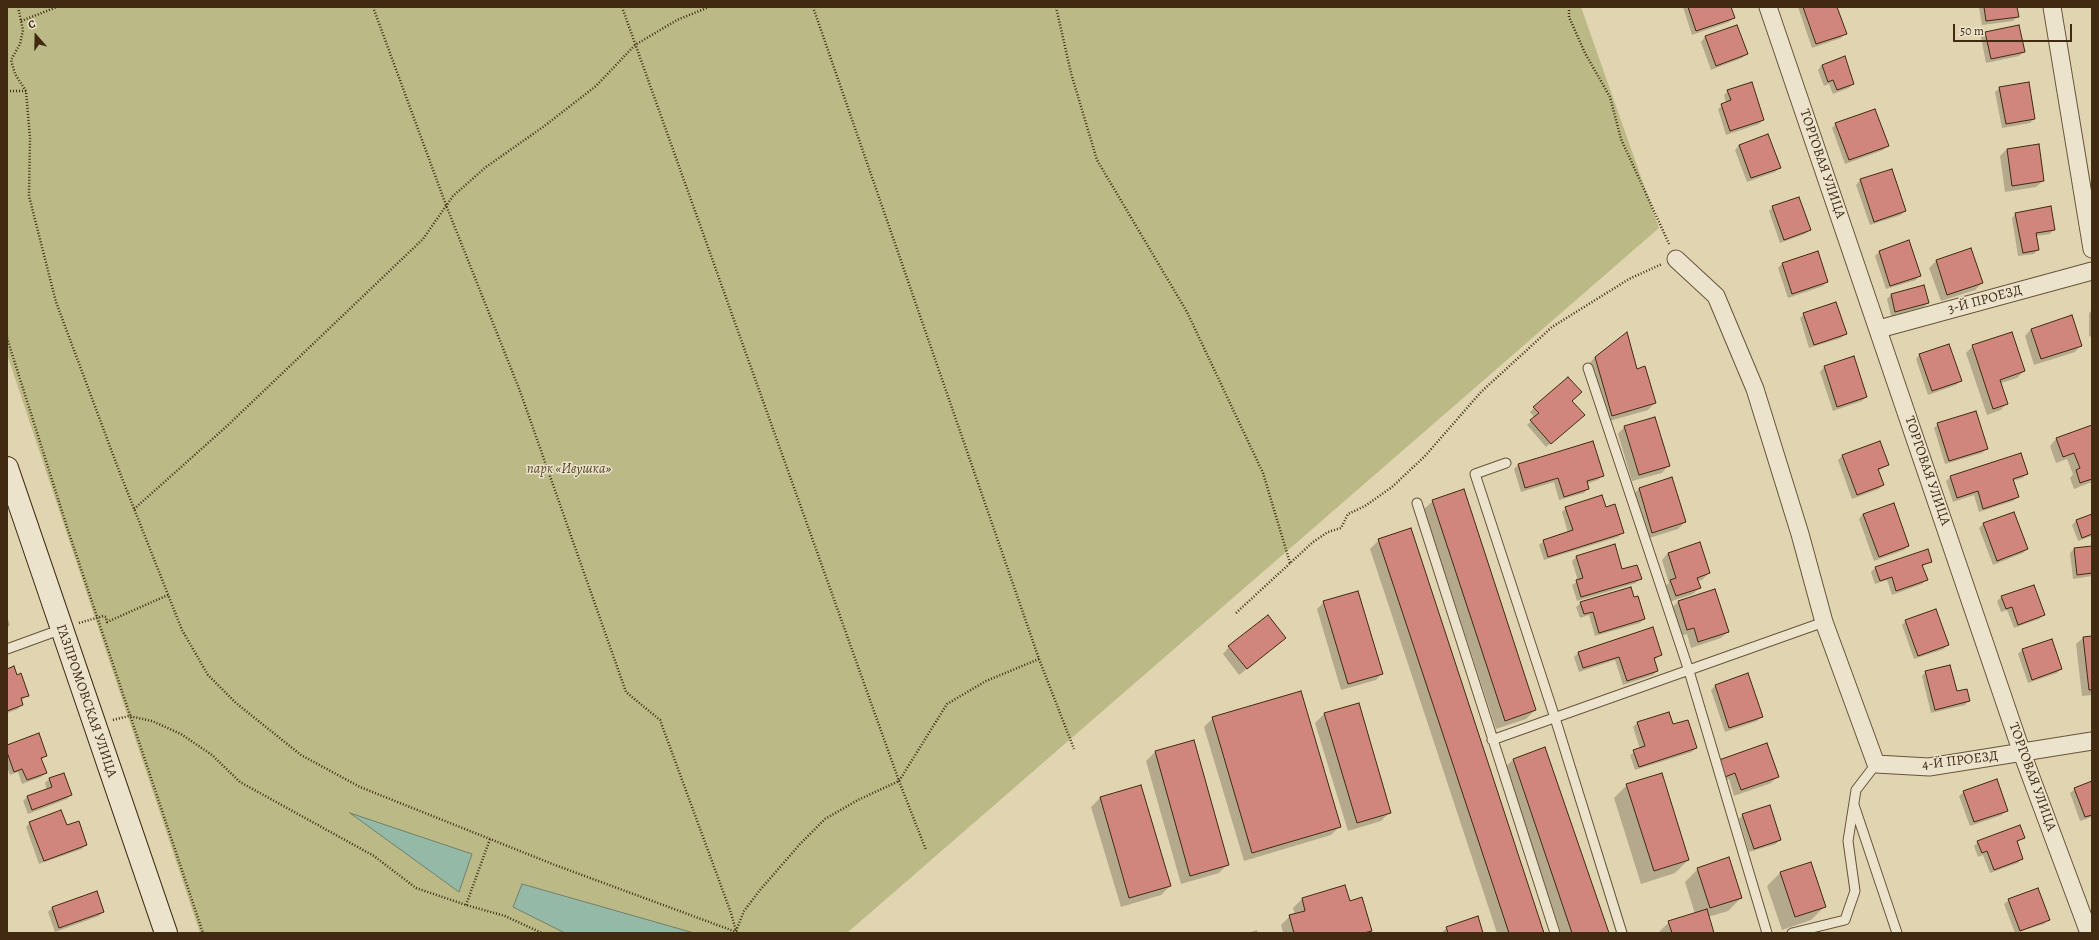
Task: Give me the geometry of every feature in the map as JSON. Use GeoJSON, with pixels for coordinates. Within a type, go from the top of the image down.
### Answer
{"type":"FeatureCollection","features":[{"type":"Feature","properties":{"kind":"street","name":"ТОРГОВАЯ УЛИЦА"},"geometry":{"type":"LineString","coordinates":[[1768,7],[1879,329],[2022,753],[2089,933]]}},
{"type":"Feature","properties":{"kind":"street"},"geometry":{"type":"LineString","coordinates":[[2052,7],[2092,249]]}},
{"type":"Feature","properties":{"kind":"street"},"geometry":{"type":"LineString","coordinates":[[1676,259],[1716,296],[1755,389],[1800,534],[1824,622],[1876,764]]}},
{"type":"Feature","properties":{"kind":"street","name":"3-Й ПРОЕЗД"},"geometry":{"type":"LineString","coordinates":[[1879,329],[2092,271]]}},
{"type":"Feature","properties":{"kind":"street","name":"ГАЗПРОМОВСКАЯ УЛИЦА"},"geometry":{"type":"LineString","coordinates":[[7,468],[166,933]]}},
{"type":"Feature","properties":{"kind":"street","name":"4-Й ПРОЕЗД"},"geometry":{"type":"LineString","coordinates":[[1876,764],[1929,767],[2092,741]]}},
{"type":"Feature","properties":{"kind":"lane"},"geometry":{"type":"LineString","coordinates":[[1588,368],[1689,671],[1767,933]]}},
{"type":"Feature","properties":{"kind":"lane"},"geometry":{"type":"LineString","coordinates":[[1506,463],[1475,474],[1555,718],[1622,933]]}},
{"type":"Feature","properties":{"kind":"lane"},"geometry":{"type":"LineString","coordinates":[[1417,503],[1555,933]]}},
{"type":"Feature","properties":{"kind":"lane"},"geometry":{"type":"LineString","coordinates":[[1492,740],[1824,622]]}},
{"type":"Feature","properties":{"kind":"lane"},"geometry":{"type":"LineString","coordinates":[[7,649],[62,629]]}},
{"type":"Feature","properties":{"kind":"lane"},"geometry":{"type":"LineString","coordinates":[[1792,933],[1845,920],[1855,891],[1848,841],[1856,790],[1876,764]]}},
{"type":"Feature","properties":{"kind":"lane"},"geometry":{"type":"LineString","coordinates":[[1854,804],[1897,933]]}},
{"type":"Feature","properties":{"kind":"path"},"geometry":{"type":"LineString","coordinates":[[18,7],[23,30],[20,44],[11,60],[15,74],[26,91],[30,138],[29,196],[56,302],[134,509],[182,630],[208,675],[236,703],[301,755],[360,787],[490,839],[737,932]]}},
{"type":"Feature","properties":{"kind":"path"},"geometry":{"type":"LineString","coordinates":[[21,21],[57,7]]}},
{"type":"Feature","properties":{"kind":"path"},"geometry":{"type":"LineString","coordinates":[[373,7],[446,205],[520,391],[626,692],[660,720],[737,932]]}},
{"type":"Feature","properties":{"kind":"path"},"geometry":{"type":"LineString","coordinates":[[622,7],[899,781],[926,850]]}},
{"type":"Feature","properties":{"kind":"path"},"geometry":{"type":"LineString","coordinates":[[134,509],[232,420],[423,239],[453,196],[486,167],[543,127],[596,86],[636,45],[677,20],[709,7]]}},
{"type":"Feature","properties":{"kind":"path"},"geometry":{"type":"LineString","coordinates":[[813,7],[1039,659],[1074,749]]}},
{"type":"Feature","properties":{"kind":"path"},"geometry":{"type":"LineString","coordinates":[[1056,7],[1071,74],[1097,160],[1187,312],[1263,473],[1290,563]]}},
{"type":"Feature","properties":{"kind":"path"},"geometry":{"type":"LineString","coordinates":[[1236,613],[1290,563],[1328,532],[1341,528],[1348,514],[1365,506],[1392,487],[1426,456],[1482,392],[1552,327],[1629,278],[1676,259],[1620,139],[1610,97],[1585,53],[1569,17],[1569,7]]}},
{"type":"Feature","properties":{"kind":"path"},"geometry":{"type":"LineString","coordinates":[[7,59],[11,60]]}},
{"type":"Feature","properties":{"kind":"path"},"geometry":{"type":"LineString","coordinates":[[7,91],[26,91]]}},
{"type":"Feature","properties":{"kind":"path"},"geometry":{"type":"LineString","coordinates":[[7,338],[67,527],[98,616],[129,716],[202,933]]}},
{"type":"Feature","properties":{"kind":"path"},"geometry":{"type":"LineString","coordinates":[[98,616],[106,618],[108,622],[168,595]]}},
{"type":"Feature","properties":{"kind":"path"},"geometry":{"type":"LineString","coordinates":[[737,932],[744,911],[760,890],[800,844],[825,819],[858,800],[899,781],[947,704],[986,681],[1039,659]]}},
{"type":"Feature","properties":{"kind":"path"},"geometry":{"type":"LineString","coordinates":[[95,724],[129,716],[152,721],[181,734],[212,755],[240,782],[374,856],[416,888],[466,906],[504,916],[542,933]]}},
{"type":"Feature","properties":{"kind":"path"},"geometry":{"type":"LineString","coordinates":[[466,906],[490,839]]}},
{"type":"Feature","properties":{"kind":"green space","name":"парк «Ивушка»"},"geometry":{"type":"Polygon","coordinates":[[[7,7],[1581,7],[1659,228],[847,933],[200,933],[7,354],[7,7]]]}},
{"type":"Feature","properties":{"kind":"shaded area"},"geometry":{"type":"Polygon","coordinates":[[[350,813],[472,854],[459,892],[350,813]]]}},
{"type":"Feature","properties":{"kind":"shaded area"},"geometry":{"type":"Polygon","coordinates":[[[522,884],[694,933],[565,933],[513,907],[522,884]]]}},
{"type":"Feature","properties":{"kind":"building"},"geometry":{"type":"Polygon","coordinates":[[[1688,7],[1731,7],[1735,18],[1696,31],[1688,7]]]}},
{"type":"Feature","properties":{"kind":"building"},"geometry":{"type":"Polygon","coordinates":[[[1803,7],[1837,7],[1847,34],[1816,44],[1803,7]]]}},
{"type":"Feature","properties":{"kind":"building"},"geometry":{"type":"Polygon","coordinates":[[[1984,7],[2017,7],[2019,17],[1986,21],[1984,7]]]}},
{"type":"Feature","properties":{"kind":"building"},"geometry":{"type":"Polygon","coordinates":[[[1737,25],[1748,54],[1716,66],[1705,36],[1737,25]]]}},
{"type":"Feature","properties":{"kind":"building"},"geometry":{"type":"Polygon","coordinates":[[[2019,25],[2025,52],[1991,59],[1985,32],[2019,25]]]}},
{"type":"Feature","properties":{"kind":"building"},"geometry":{"type":"Polygon","coordinates":[[[1845,56],[1854,84],[1837,90],[1833,80],[1828,82],[1822,65],[1845,56]]]}},
{"type":"Feature","properties":{"kind":"building"},"geometry":{"type":"Polygon","coordinates":[[[1752,82],[1764,120],[1730,131],[1721,104],[1731,100],[1727,90],[1752,82]]]}},
{"type":"Feature","properties":{"kind":"building"},"geometry":{"type":"Polygon","coordinates":[[[2029,82],[2035,119],[2006,124],[1999,87],[2029,82]]]}},
{"type":"Feature","properties":{"kind":"building"},"geometry":{"type":"Polygon","coordinates":[[[1875,109],[1889,146],[1849,160],[1835,123],[1875,109]]]}},
{"type":"Feature","properties":{"kind":"building"},"geometry":{"type":"Polygon","coordinates":[[[1768,134],[1781,168],[1751,178],[1739,145],[1768,134]]]}},
{"type":"Feature","properties":{"kind":"building"},"geometry":{"type":"Polygon","coordinates":[[[2039,144],[2044,181],[2012,186],[2007,149],[2039,144]]]}},
{"type":"Feature","properties":{"kind":"building"},"geometry":{"type":"Polygon","coordinates":[[[1892,169],[1906,211],[1874,222],[1860,179],[1892,169]]]}},
{"type":"Feature","properties":{"kind":"building"},"geometry":{"type":"Polygon","coordinates":[[[1799,197],[1811,230],[1784,240],[1772,206],[1799,197]]]}},
{"type":"Feature","properties":{"kind":"building"},"geometry":{"type":"Polygon","coordinates":[[[2051,206],[2055,230],[2036,233],[2039,250],[2023,253],[2015,213],[2051,206]]]}},
{"type":"Feature","properties":{"kind":"building"},"geometry":{"type":"Polygon","coordinates":[[[1909,240],[1921,276],[1890,286],[1879,251],[1909,240]]]}},
{"type":"Feature","properties":{"kind":"building"},"geometry":{"type":"Polygon","coordinates":[[[1971,248],[1983,283],[1947,295],[1936,260],[1971,248]]]}},
{"type":"Feature","properties":{"kind":"building"},"geometry":{"type":"Polygon","coordinates":[[[1818,251],[1828,282],[1792,294],[1782,263],[1818,251]]]}},
{"type":"Feature","properties":{"kind":"building"},"geometry":{"type":"Polygon","coordinates":[[[1924,285],[1929,303],[1895,312],[1891,294],[1924,285]]]}},
{"type":"Feature","properties":{"kind":"building"},"geometry":{"type":"Polygon","coordinates":[[[1836,302],[1847,334],[1814,345],[1803,313],[1836,302]]]}},
{"type":"Feature","properties":{"kind":"building"},"geometry":{"type":"Polygon","coordinates":[[[2072,315],[2082,346],[2041,359],[2031,329],[2072,315]]]}},
{"type":"Feature","properties":{"kind":"building"},"geometry":{"type":"Polygon","coordinates":[[[1627,332],[1637,369],[1645,366],[1656,403],[1612,416],[1595,357],[1627,332]]]}},
{"type":"Feature","properties":{"kind":"building"},"geometry":{"type":"Polygon","coordinates":[[[2012,332],[2025,371],[2000,380],[2008,404],[1993,409],[1972,345],[2012,332]]]}},
{"type":"Feature","properties":{"kind":"building"},"geometry":{"type":"Polygon","coordinates":[[[1949,344],[1962,381],[1932,391],[1919,354],[1949,344]]]}},
{"type":"Feature","properties":{"kind":"building"},"geometry":{"type":"Polygon","coordinates":[[[1854,356],[1867,397],[1837,407],[1824,366],[1854,356]]]}},
{"type":"Feature","properties":{"kind":"building"},"geometry":{"type":"Polygon","coordinates":[[[1568,377],[1582,392],[1572,401],[1585,415],[1551,444],[1530,420],[1539,413],[1533,407],[1568,377]]]}},
{"type":"Feature","properties":{"kind":"building"},"geometry":{"type":"Polygon","coordinates":[[[1976,411],[1988,449],[1949,461],[1937,423],[1976,411]]]}},
{"type":"Feature","properties":{"kind":"building"},"geometry":{"type":"Polygon","coordinates":[[[1655,417],[1670,466],[1639,475],[1624,426],[1655,417]]]}},
{"type":"Feature","properties":{"kind":"building"},"geometry":{"type":"Polygon","coordinates":[[[2092,425],[2092,479],[2080,483],[2076,470],[2080,468],[2074,453],[2063,457],[2056,438],[2092,425]]]}},
{"type":"Feature","properties":{"kind":"building"},"geometry":{"type":"Polygon","coordinates":[[[1593,441],[1604,476],[1587,481],[1589,489],[1564,497],[1558,478],[1525,488],[1518,464],[1593,441]]]}},
{"type":"Feature","properties":{"kind":"building"},"geometry":{"type":"Polygon","coordinates":[[[1880,441],[1889,465],[1878,469],[1884,485],[1857,495],[1842,455],[1880,441]]]}},
{"type":"Feature","properties":{"kind":"building"},"geometry":{"type":"Polygon","coordinates":[[[2021,453],[2028,474],[2013,479],[2019,497],[1983,509],[1978,491],[1957,498],[1950,476],[2021,453]]]}},
{"type":"Feature","properties":{"kind":"building"},"geometry":{"type":"Polygon","coordinates":[[[1672,477],[1686,522],[1652,533],[1639,488],[1672,477]]]}},
{"type":"Feature","properties":{"kind":"building"},"geometry":{"type":"Polygon","coordinates":[[[1464,489],[1536,710],[1505,721],[1432,500],[1464,489]]]}},
{"type":"Feature","properties":{"kind":"building"},"geometry":{"type":"Polygon","coordinates":[[[1602,495],[1606,507],[1615,504],[1624,533],[1548,557],[1543,540],[1573,530],[1565,507],[1602,495]]]}},
{"type":"Feature","properties":{"kind":"building"},"geometry":{"type":"Polygon","coordinates":[[[1894,503],[1909,546],[1879,557],[1863,514],[1894,503]]]}},
{"type":"Feature","properties":{"kind":"building"},"geometry":{"type":"Polygon","coordinates":[[[2014,512],[2028,549],[1997,561],[1983,523],[2014,512]]]}},
{"type":"Feature","properties":{"kind":"building"},"geometry":{"type":"Polygon","coordinates":[[[2092,514],[2092,534],[2082,538],[2076,520],[2092,514]]]}},
{"type":"Feature","properties":{"kind":"building"},"geometry":{"type":"Polygon","coordinates":[[[1411,528],[1544,933],[1509,933],[1378,539],[1411,528]]]}},
{"type":"Feature","properties":{"kind":"building"},"geometry":{"type":"Polygon","coordinates":[[[1700,542],[1710,573],[1697,578],[1701,588],[1676,596],[1670,580],[1676,578],[1668,553],[1700,542]]]}},
{"type":"Feature","properties":{"kind":"building"},"geometry":{"type":"Polygon","coordinates":[[[1615,544],[1622,569],[1637,565],[1642,579],[1581,597],[1576,580],[1583,578],[1576,556],[1615,544]]]}},
{"type":"Feature","properties":{"kind":"building"},"geometry":{"type":"Polygon","coordinates":[[[2092,546],[2092,573],[2077,575],[2074,548],[2092,546]]]}},
{"type":"Feature","properties":{"kind":"building"},"geometry":{"type":"Polygon","coordinates":[[[1928,549],[1932,562],[1922,565],[1928,580],[1896,591],[1892,577],[1880,581],[1875,567],[1928,549]]]}},
{"type":"Feature","properties":{"kind":"building"},"geometry":{"type":"Polygon","coordinates":[[[2034,585],[2045,615],[2018,625],[2012,607],[2006,609],[2001,596],[2034,585]]]}},
{"type":"Feature","properties":{"kind":"building"},"geometry":{"type":"Polygon","coordinates":[[[1631,587],[1634,597],[1638,596],[1645,619],[1599,633],[1593,612],[1584,614],[1580,602],[1631,587]]]}},
{"type":"Feature","properties":{"kind":"building"},"geometry":{"type":"Polygon","coordinates":[[[1715,589],[1729,632],[1698,642],[1694,628],[1687,630],[1678,601],[1715,589]]]}},
{"type":"Feature","properties":{"kind":"building"},"geometry":{"type":"Polygon","coordinates":[[[1358,591],[1383,674],[1348,684],[1323,601],[1358,591]]]}},
{"type":"Feature","properties":{"kind":"building"},"geometry":{"type":"Polygon","coordinates":[[[1936,609],[1949,645],[1918,656],[1905,620],[1936,609]]]}},
{"type":"Feature","properties":{"kind":"building"},"geometry":{"type":"Polygon","coordinates":[[[1268,615],[1286,638],[1247,669],[1228,646],[1268,615]]]}},
{"type":"Feature","properties":{"kind":"building"},"geometry":{"type":"Polygon","coordinates":[[[1653,627],[1662,655],[1654,658],[1658,671],[1627,681],[1619,657],[1583,668],[1578,652],[1653,627]]]}},
{"type":"Feature","properties":{"kind":"building"},"geometry":{"type":"Polygon","coordinates":[[[2092,636],[2092,690],[2089,690],[2083,637],[2092,636]]]}},
{"type":"Feature","properties":{"kind":"building"},"geometry":{"type":"Polygon","coordinates":[[[2052,639],[2062,669],[2032,680],[2022,649],[2052,639]]]}},
{"type":"Feature","properties":{"kind":"building"},"geometry":{"type":"Polygon","coordinates":[[[1950,665],[1957,691],[1967,689],[1970,701],[1935,710],[1925,671],[1950,665]]]}},
{"type":"Feature","properties":{"kind":"building"},"geometry":{"type":"Polygon","coordinates":[[[14,666],[17,675],[21,673],[29,696],[21,698],[23,705],[7,711],[7,669],[14,666]]]}},
{"type":"Feature","properties":{"kind":"building"},"geometry":{"type":"Polygon","coordinates":[[[1748,673],[1763,717],[1729,728],[1715,685],[1748,673]]]}},
{"type":"Feature","properties":{"kind":"building"},"geometry":{"type":"Polygon","coordinates":[[[1301,691],[1341,827],[1252,853],[1212,717],[1301,691]]]}},
{"type":"Feature","properties":{"kind":"building"},"geometry":{"type":"Polygon","coordinates":[[[1359,703],[1391,813],[1357,823],[1324,713],[1359,703]]]}},
{"type":"Feature","properties":{"kind":"building"},"geometry":{"type":"Polygon","coordinates":[[[1669,712],[1673,724],[1688,720],[1697,748],[1639,767],[1633,750],[1645,746],[1637,722],[1669,712]]]}},
{"type":"Feature","properties":{"kind":"building"},"geometry":{"type":"Polygon","coordinates":[[[39,733],[47,756],[41,758],[47,773],[27,780],[22,769],[14,772],[7,752],[7,745],[39,733]]]}},
{"type":"Feature","properties":{"kind":"building"},"geometry":{"type":"Polygon","coordinates":[[[1194,740],[1229,865],[1190,876],[1155,751],[1194,740]]]}},
{"type":"Feature","properties":{"kind":"building"},"geometry":{"type":"Polygon","coordinates":[[[1767,743],[1779,777],[1741,790],[1735,773],[1725,777],[1719,760],[1767,743]]]}},
{"type":"Feature","properties":{"kind":"building"},"geometry":{"type":"Polygon","coordinates":[[[1545,747],[1609,933],[1572,933],[1513,759],[1545,747]]]}},
{"type":"Feature","properties":{"kind":"building"},"geometry":{"type":"Polygon","coordinates":[[[64,773],[72,795],[32,810],[27,796],[52,787],[49,778],[64,773]]]}},
{"type":"Feature","properties":{"kind":"building"},"geometry":{"type":"Polygon","coordinates":[[[1662,773],[1689,860],[1654,871],[1626,784],[1662,773]]]}},
{"type":"Feature","properties":{"kind":"building"},"geometry":{"type":"Polygon","coordinates":[[[1997,779],[2008,811],[1974,822],[1963,791],[1997,779]]]}},
{"type":"Feature","properties":{"kind":"building"},"geometry":{"type":"Polygon","coordinates":[[[2092,781],[2092,815],[2085,817],[2074,788],[2092,781]]]}},
{"type":"Feature","properties":{"kind":"building"},"geometry":{"type":"Polygon","coordinates":[[[1141,785],[1171,886],[1129,898],[1100,797],[1141,785]]]}},
{"type":"Feature","properties":{"kind":"building"},"geometry":{"type":"Polygon","coordinates":[[[1770,805],[1781,840],[1754,849],[1742,814],[1770,805]]]}},
{"type":"Feature","properties":{"kind":"building"},"geometry":{"type":"Polygon","coordinates":[[[61,810],[67,825],[79,821],[87,845],[44,861],[29,822],[61,810]]]}},
{"type":"Feature","properties":{"kind":"building"},"geometry":{"type":"Polygon","coordinates":[[[2020,825],[2025,838],[2017,841],[2023,859],[1994,870],[1987,851],[1982,853],[1977,841],[2020,825]]]}},
{"type":"Feature","properties":{"kind":"building"},"geometry":{"type":"Polygon","coordinates":[[[1729,857],[1742,898],[1710,908],[1697,868],[1729,857]]]}},
{"type":"Feature","properties":{"kind":"building"},"geometry":{"type":"Polygon","coordinates":[[[1811,862],[1826,907],[1795,917],[1780,872],[1811,862]]]}},
{"type":"Feature","properties":{"kind":"building"},"geometry":{"type":"Polygon","coordinates":[[[1345,885],[1350,901],[1362,897],[1372,931],[1364,933],[1294,933],[1289,915],[1305,911],[1302,898],[1345,885]]]}},
{"type":"Feature","properties":{"kind":"building"},"geometry":{"type":"Polygon","coordinates":[[[2038,888],[2050,920],[2020,931],[2008,899],[2038,888]]]}},
{"type":"Feature","properties":{"kind":"building"},"geometry":{"type":"Polygon","coordinates":[[[97,891],[104,912],[59,928],[52,907],[97,891]]]}},
{"type":"Feature","properties":{"kind":"building"},"geometry":{"type":"Polygon","coordinates":[[[1707,909],[1714,933],[1672,933],[1668,921],[1707,909]]]}},
{"type":"Feature","properties":{"kind":"building"},"geometry":{"type":"Polygon","coordinates":[[[1478,916],[1483,933],[1448,933],[1446,927],[1478,916]]]}}]}
